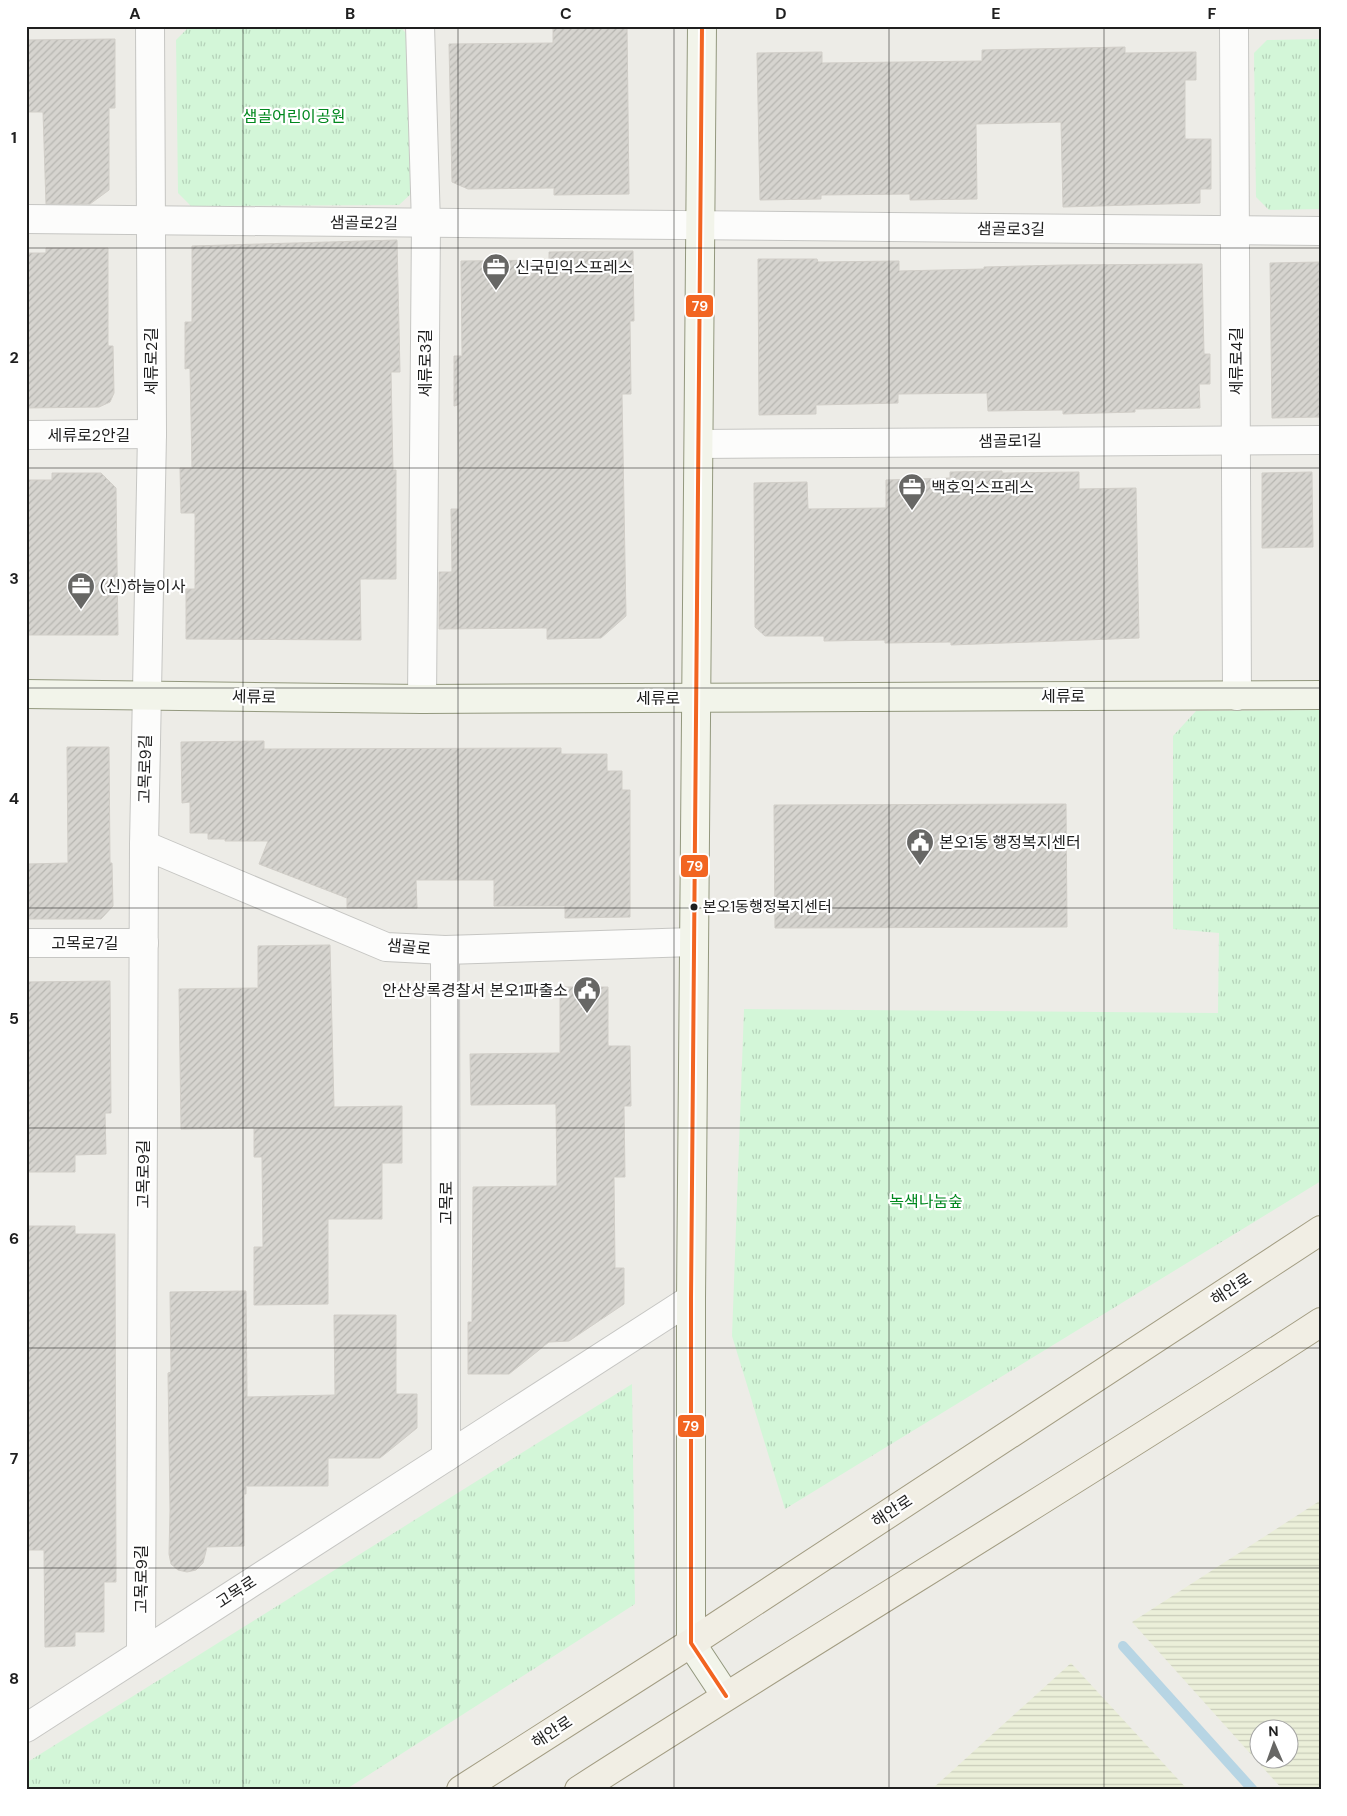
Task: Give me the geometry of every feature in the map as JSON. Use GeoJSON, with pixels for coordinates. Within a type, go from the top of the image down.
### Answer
{"type":"FeatureCollection","features":[{"type":"Feature","properties":{"kind":"main road","name":"해안로"},"geometry":{"type":"LineString","coordinates":[[461,1790],[692,1643],[1321,1230]]}},
{"type":"Feature","properties":{"kind":"main road"},"geometry":{"type":"LineString","coordinates":[[579,1790],[726,1696],[1165,1424],[1321,1322]]}},
{"type":"Feature","properties":{"kind":"street","name":"세류로2길"},"geometry":{"type":"LineString","coordinates":[[146,695],[152,434],[150,26]]}},
{"type":"Feature","properties":{"kind":"street","name":"세류로3길"},"geometry":{"type":"LineString","coordinates":[[420,26],[426,224],[422,699]]}},
{"type":"Feature","properties":{"kind":"street"},"geometry":{"type":"LineString","coordinates":[[702,26],[693,942],[692,1643],[726,1696]]}},
{"type":"Feature","properties":{"kind":"street","name":"세류로4길"},"geometry":{"type":"LineString","coordinates":[[1234,26],[1237,696]]}},
{"type":"Feature","properties":{"kind":"street","name":"샘골로2길"},"geometry":{"type":"LineString","coordinates":[[26,220],[701,226]]}},
{"type":"Feature","properties":{"kind":"street","name":"샘골로3길"},"geometry":{"type":"LineString","coordinates":[[701,226],[1321,231]]}},
{"type":"Feature","properties":{"kind":"street","name":"세류로2안길"},"geometry":{"type":"LineString","coordinates":[[26,435],[152,434]]}},
{"type":"Feature","properties":{"kind":"street","name":"샘골로1길"},"geometry":{"type":"LineString","coordinates":[[699,444],[1236,439],[1321,440]]}},
{"type":"Feature","properties":{"kind":"street","name":"세류로"},"geometry":{"type":"LineString","coordinates":[[26,694],[422,699],[1321,695]]}},
{"type":"Feature","properties":{"kind":"street","name":"고목로9길"},"geometry":{"type":"LineString","coordinates":[[141,1653],[146,695]]}},
{"type":"Feature","properties":{"kind":"street","name":"샘골로"},"geometry":{"type":"LineString","coordinates":[[144,845],[386,947],[445,950],[693,942]]}},
{"type":"Feature","properties":{"kind":"street","name":"고목로7길"},"geometry":{"type":"LineString","coordinates":[[26,943],[144,943]]}},
{"type":"Feature","properties":{"kind":"street","name":"고목로"},"geometry":{"type":"LineString","coordinates":[[445,950],[446,1457]]}},
{"type":"Feature","properties":{"kind":"street","name":"고목로"},"geometry":{"type":"LineString","coordinates":[[26,1728],[691,1299]]}},
{"type":"Feature","properties":{"kind":"green space","name":"샘골어린이공원"},"geometry":{"type":"Polygon","coordinates":[[[399,26],[411,38],[413,192],[399,205],[191,206],[178,193],[176,40],[189,27],[399,26]]]}},
{"type":"Feature","properties":{"kind":"green space"},"geometry":{"type":"Polygon","coordinates":[[[1321,39],[1321,209],[1269,210],[1256,197],[1254,53],[1267,40],[1321,39]]]}},
{"type":"Feature","properties":{"kind":"green space","name":"녹색나눔숲"},"geometry":{"type":"Polygon","coordinates":[[[1321,710],[1321,1181],[785,1509],[732,1336],[744,1009],[1218,1013],[1219,933],[1173,929],[1173,736],[1196,711],[1321,710]]]}},
{"type":"Feature","properties":{"kind":"green space"},"geometry":{"type":"Polygon","coordinates":[[[632,1384],[635,1604],[345,1790],[26,1790],[26,1763],[632,1384]]]}},
{"type":"Feature","properties":{"kind":"green space"},"geometry":{"type":"Polygon","coordinates":[[[1321,1500],[1321,1790],[1283,1790],[1263,1768],[1300,1768],[1300,1718],[1250,1718],[1250,1753],[1132,1622],[1321,1500]]]}},
{"type":"Feature","properties":{"kind":"green space"},"geometry":{"type":"Polygon","coordinates":[[[1071,1663],[1188,1790],[931,1790],[1071,1663]]]}},
{"type":"Feature","properties":{"kind":"building"},"geometry":{"type":"Polygon","coordinates":[[[553,26],[627,26],[629,194],[554,195],[554,188],[468,189],[452,182],[449,44],[553,43],[553,26]]]}},
{"type":"Feature","properties":{"kind":"building"},"geometry":{"type":"Polygon","coordinates":[[[115,39],[115,108],[109,108],[109,190],[90,204],[46,204],[43,112],[26,112],[26,40],[115,39]]]}},
{"type":"Feature","properties":{"kind":"building"},"geometry":{"type":"Polygon","coordinates":[[[1125,47],[1125,53],[1196,52],[1196,80],[1185,80],[1185,139],[1211,139],[1211,189],[1200,189],[1200,203],[1063,207],[1061,122],[976,124],[977,199],[910,200],[910,194],[821,195],[821,199],[760,200],[757,53],[822,52],[822,63],[982,61],[982,50],[1125,47]]]}},
{"type":"Feature","properties":{"kind":"building"},"geometry":{"type":"Polygon","coordinates":[[[397,240],[400,372],[391,372],[393,470],[396,470],[396,579],[360,579],[361,640],[186,639],[186,589],[195,589],[195,513],[181,513],[180,468],[192,468],[190,368],[185,369],[185,322],[192,322],[192,246],[397,240]]]}},
{"type":"Feature","properties":{"kind":"building"},"geometry":{"type":"Polygon","coordinates":[[[46,248],[108,248],[108,346],[113,346],[114,393],[110,402],[99,407],[26,408],[26,253],[46,253],[46,248]]]}},
{"type":"Feature","properties":{"kind":"building"},"geometry":{"type":"Polygon","coordinates":[[[633,251],[634,321],[630,321],[631,394],[622,394],[626,616],[601,638],[547,639],[547,628],[439,629],[439,572],[452,572],[451,509],[459,509],[458,405],[454,406],[454,356],[462,356],[461,261],[549,260],[549,252],[633,251]]]}},
{"type":"Feature","properties":{"kind":"building"},"geometry":{"type":"Polygon","coordinates":[[[758,259],[817,259],[818,262],[899,261],[899,271],[1063,265],[1202,264],[1204,354],[1210,354],[1210,384],[1199,384],[1200,408],[1135,409],[1135,412],[1063,414],[1063,410],[988,411],[987,393],[898,394],[898,403],[816,405],[816,414],[759,415],[758,259]]]}},
{"type":"Feature","properties":{"kind":"building"},"geometry":{"type":"Polygon","coordinates":[[[1321,262],[1321,417],[1272,418],[1270,263],[1321,262]]]}},
{"type":"Feature","properties":{"kind":"building"},"geometry":{"type":"Polygon","coordinates":[[[1002,471],[1002,473],[1079,472],[1079,489],[1136,488],[1139,638],[951,645],[951,642],[885,643],[885,640],[824,641],[824,636],[765,636],[755,627],[754,483],[807,482],[808,509],[886,508],[886,480],[950,478],[950,472],[1002,471]]]}},
{"type":"Feature","properties":{"kind":"building"},"geometry":{"type":"Polygon","coordinates":[[[1312,472],[1313,547],[1262,548],[1262,473],[1312,472]]]}},
{"type":"Feature","properties":{"kind":"building"},"geometry":{"type":"Polygon","coordinates":[[[52,473],[101,473],[116,488],[118,635],[26,635],[26,480],[52,480],[52,473]]]}},
{"type":"Feature","properties":{"kind":"building"},"geometry":{"type":"Polygon","coordinates":[[[264,741],[264,749],[561,748],[561,754],[607,754],[607,771],[622,771],[622,790],[630,790],[630,917],[565,918],[565,906],[494,906],[494,880],[416,880],[417,908],[347,908],[347,898],[259,864],[268,841],[225,841],[225,839],[208,839],[208,833],[190,833],[190,802],[182,803],[181,742],[264,741]]]}},
{"type":"Feature","properties":{"kind":"building"},"geometry":{"type":"Polygon","coordinates":[[[67,747],[109,747],[110,863],[112,863],[113,906],[101,919],[29,919],[28,864],[68,863],[67,747]]]}},
{"type":"Feature","properties":{"kind":"building","name":"본오1동 행정복지센터"},"geometry":{"type":"Polygon","coordinates":[[[1066,804],[1067,927],[775,928],[774,805],[1066,804]]]}},
{"type":"Feature","properties":{"kind":"building"},"geometry":{"type":"Polygon","coordinates":[[[330,945],[334,1107],[402,1106],[402,1163],[382,1163],[382,1219],[328,1219],[328,1304],[254,1305],[254,1247],[263,1247],[262,1157],[254,1157],[254,1128],[181,1129],[179,989],[258,988],[258,946],[330,945]]]}},
{"type":"Feature","properties":{"kind":"building"},"geometry":{"type":"Polygon","coordinates":[[[110,981],[111,1113],[105,1113],[106,1154],[75,1155],[75,1172],[26,1172],[26,982],[110,981]]]}},
{"type":"Feature","properties":{"kind":"building"},"geometry":{"type":"Polygon","coordinates":[[[560,987],[608,987],[608,1046],[630,1046],[631,1106],[624,1106],[625,1177],[614,1177],[615,1268],[624,1268],[624,1304],[569,1341],[549,1342],[509,1374],[468,1374],[468,1322],[472,1322],[473,1187],[557,1186],[556,1104],[471,1105],[470,1054],[560,1053],[560,987]]]}},
{"type":"Feature","properties":{"kind":"building"},"geometry":{"type":"Polygon","coordinates":[[[26,1226],[75,1226],[75,1234],[115,1234],[116,1582],[104,1582],[104,1632],[75,1632],[75,1646],[45,1647],[44,1550],[26,1550],[26,1226]]]}},
{"type":"Feature","properties":{"kind":"building"},"geometry":{"type":"Polygon","coordinates":[[[246,1291],[247,1397],[335,1395],[334,1315],[396,1315],[396,1394],[417,1394],[417,1428],[380,1458],[328,1458],[328,1486],[246,1486],[246,1494],[244,1494],[244,1546],[207,1547],[203,1563],[196,1570],[187,1572],[178,1570],[171,1564],[169,1554],[168,1373],[171,1372],[170,1292],[246,1291]]]}},
{"type":"Feature","properties":{"kind":"waterway"},"geometry":{"type":"LineString","coordinates":[[1123,1646],[1253,1790]]}},
{"type":"Feature","properties":{"kind":"transit line","name":"79"},"geometry":{"type":"LineString","coordinates":[[702,26],[691,1299],[691,1643],[726,1696]]}},
{"type":"Feature","properties":{"kind":"place","name":"신국민익스프레스"},"geometry":{"type":"Point","coordinates":[496,291]}},
{"type":"Feature","properties":{"kind":"place","name":"백호익스프레스"},"geometry":{"type":"Point","coordinates":[912,511]}},
{"type":"Feature","properties":{"kind":"place","name":"(신)하늘이사"},"geometry":{"type":"Point","coordinates":[81,610]}},
{"type":"Feature","properties":{"kind":"place","name":"본오1동 행정복지센터"},"geometry":{"type":"Point","coordinates":[920,866]}},
{"type":"Feature","properties":{"kind":"place","name":"본오1동행정복지센터"},"geometry":{"type":"Point","coordinates":[694,907]}},
{"type":"Feature","properties":{"kind":"place","name":"안산상록경찰서 본오1파출소"},"geometry":{"type":"Point","coordinates":[587,1014]}}]}
